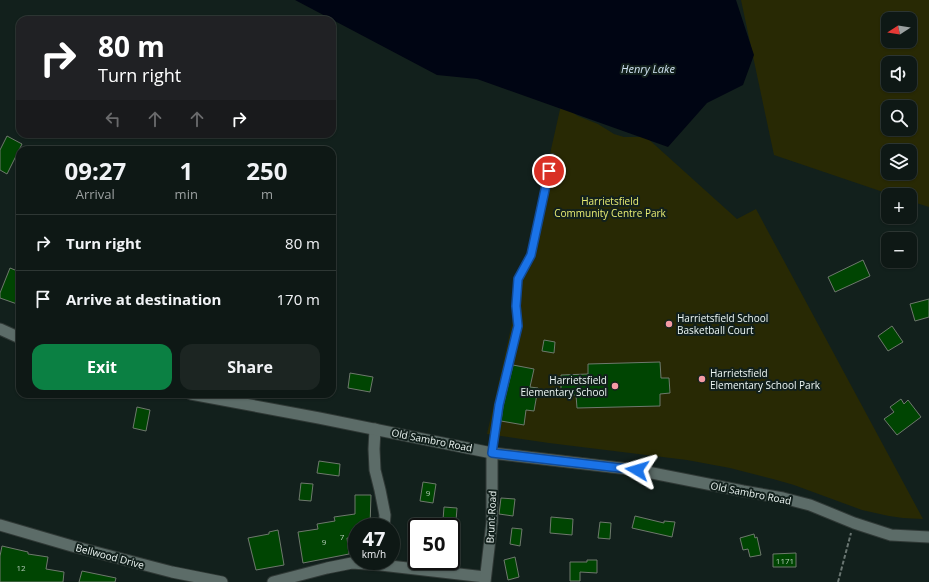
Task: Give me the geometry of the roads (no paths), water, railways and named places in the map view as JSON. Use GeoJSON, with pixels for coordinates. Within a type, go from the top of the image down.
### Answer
{"type":"FeatureCollection","features":[{"type":"Feature","properties":{"kind":"main road"},"geometry":{"type":"LineString","coordinates":[[0,329],[16,336]]}},
{"type":"Feature","properties":{"kind":"main road","name":"Old Sambro Road"},"geometry":{"type":"LineString","coordinates":[[212,398],[492,453],[637,470],[783,498],[810,505],[891,535],[929,537]]}},
{"type":"Feature","properties":{"kind":"main road"},"geometry":{"type":"LineString","coordinates":[[375,429],[375,470],[385,518]]}},
{"type":"Feature","properties":{"kind":"main road","name":"Brunt Road"},"geometry":{"type":"LineString","coordinates":[[485,580],[492,522],[492,453]]}},
{"type":"Feature","properties":{"kind":"main road","name":"Bellwood Drive"},"geometry":{"type":"LineString","coordinates":[[0,525],[72,546],[172,572],[222,582]]}},
{"type":"Feature","properties":{"kind":"main road"},"geometry":{"type":"LineString","coordinates":[[273,582],[348,564]]}},
{"type":"Feature","properties":{"kind":"main road"},"geometry":{"type":"LineString","coordinates":[[400,566],[485,580]]}},
{"type":"Feature","properties":{"kind":"lane"},"geometry":{"type":"LineString","coordinates":[[492,453],[499,405],[518,326],[516,306],[518,279],[531,255],[552,157]]}},
{"type":"Feature","properties":{"kind":"water","name":"Henry Lake"},"geometry":{"type":"Polygon","coordinates":[[[295,0],[736,0],[754,55],[743,85],[707,103],[668,147],[477,79],[437,75],[336,22],[336,16],[325,16],[295,0]]]}},
{"type":"Feature","properties":{"kind":"place","name":"Harrietsfield School Basketball Court"},"geometry":{"type":"Point","coordinates":[669,324]}},
{"type":"Feature","properties":{"kind":"place","name":"Harrietsfield Elementary School Park"},"geometry":{"type":"Point","coordinates":[702,379]}},
{"type":"Feature","properties":{"kind":"place","name":"Harrietsfield Elementary School"},"geometry":{"type":"Point","coordinates":[615,386]}},
{"type":"Feature","properties":{"kind":"park label","name":"Harrietsfield Community Centre Park"},"geometry":{"type":"Point","coordinates":[610,206]}}]}
